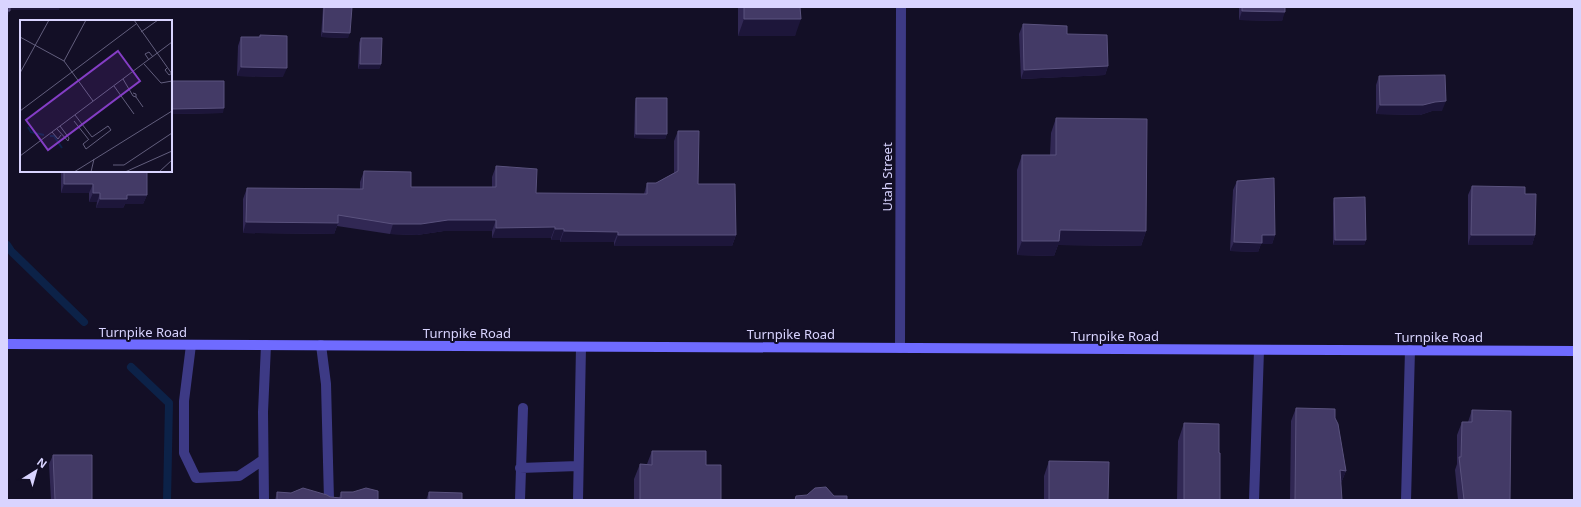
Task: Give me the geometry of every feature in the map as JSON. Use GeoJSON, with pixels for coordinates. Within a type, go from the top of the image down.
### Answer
{"type":"FeatureCollection","features":[{"type":"Feature","properties":{"kind":"main road","name":"Turnpike Road"},"geometry":{"type":"LineString","coordinates":[[7,344],[1574,351]]}},
{"type":"Feature","properties":{"kind":"street","name":"Utah Street"},"geometry":{"type":"LineString","coordinates":[[900,348],[901,7]]}},
{"type":"Feature","properties":{"kind":"street"},"geometry":{"type":"LineString","coordinates":[[191,345],[184,402],[184,453],[196,478],[239,476],[263,460]]}},
{"type":"Feature","properties":{"kind":"street"},"geometry":{"type":"LineString","coordinates":[[264,500],[263,460],[266,346]]}},
{"type":"Feature","properties":{"kind":"street"},"geometry":{"type":"LineString","coordinates":[[321,346],[326,384],[329,500]]}},
{"type":"Feature","properties":{"kind":"street"},"geometry":{"type":"LineString","coordinates":[[578,500],[581,346]]}},
{"type":"Feature","properties":{"kind":"street"},"geometry":{"type":"LineString","coordinates":[[1254,500],[1259,350]]}},
{"type":"Feature","properties":{"kind":"street"},"geometry":{"type":"LineString","coordinates":[[1406,500],[1410,350]]}},
{"type":"Feature","properties":{"kind":"street"},"geometry":{"type":"LineString","coordinates":[[520,500],[523,408]]}},
{"type":"Feature","properties":{"kind":"street"},"geometry":{"type":"LineString","coordinates":[[520,468],[578,466]]}},
{"type":"Feature","properties":{"kind":"building"},"geometry":{"type":"Polygon","coordinates":[[[7,7],[10,7],[10,11],[7,11],[7,7]]]}},
{"type":"Feature","properties":{"kind":"building"},"geometry":{"type":"Polygon","coordinates":[[[324,7],[352,7],[350,33],[323,32],[324,7]]]}},
{"type":"Feature","properties":{"kind":"building"},"geometry":{"type":"Polygon","coordinates":[[[744,7],[800,7],[801,19],[744,19],[744,7]]]}},
{"type":"Feature","properties":{"kind":"building"},"geometry":{"type":"Polygon","coordinates":[[[1242,7],[1285,7],[1285,12],[1242,11],[1242,7]]]}},
{"type":"Feature","properties":{"kind":"building"},"geometry":{"type":"Polygon","coordinates":[[[1023,24],[1067,26],[1067,34],[1107,35],[1108,66],[1024,70],[1023,24]]]}},
{"type":"Feature","properties":{"kind":"building"},"geometry":{"type":"Polygon","coordinates":[[[260,35],[287,36],[287,68],[241,67],[241,37],[260,37],[260,35]]]}},
{"type":"Feature","properties":{"kind":"building"},"geometry":{"type":"Polygon","coordinates":[[[361,38],[382,38],[381,64],[360,64],[361,38]]]}},
{"type":"Feature","properties":{"kind":"building"},"geometry":{"type":"Polygon","coordinates":[[[1445,75],[1446,101],[1423,105],[1380,105],[1379,76],[1445,75]]]}},
{"type":"Feature","properties":{"kind":"building"},"geometry":{"type":"Polygon","coordinates":[[[172,81],[224,81],[224,108],[172,109],[172,81]]]}},
{"type":"Feature","properties":{"kind":"building"},"geometry":{"type":"Polygon","coordinates":[[[636,98],[667,98],[667,134],[636,134],[636,98]]]}},
{"type":"Feature","properties":{"kind":"building"},"geometry":{"type":"Polygon","coordinates":[[[1056,118],[1147,119],[1146,231],[1060,230],[1059,241],[1022,241],[1022,155],[1056,155],[1056,118]]]}},
{"type":"Feature","properties":{"kind":"building"},"geometry":{"type":"Polygon","coordinates":[[[678,131],[699,131],[698,184],[735,184],[736,235],[618,235],[618,232],[564,231],[564,229],[555,229],[555,227],[496,228],[496,220],[448,220],[421,224],[393,224],[338,215],[338,223],[246,222],[247,188],[363,189],[364,171],[411,172],[411,187],[496,187],[496,166],[537,169],[536,193],[647,194],[647,183],[656,183],[678,171],[678,131]]]}},
{"type":"Feature","properties":{"kind":"building"},"geometry":{"type":"Polygon","coordinates":[[[64,172],[147,172],[147,195],[127,195],[127,199],[100,199],[100,193],[93,193],[93,184],[64,184],[64,172]]]}},
{"type":"Feature","properties":{"kind":"building"},"geometry":{"type":"Polygon","coordinates":[[[1274,178],[1275,235],[1262,235],[1262,243],[1234,242],[1237,181],[1274,178]]]}},
{"type":"Feature","properties":{"kind":"building"},"geometry":{"type":"Polygon","coordinates":[[[1472,186],[1525,187],[1525,194],[1536,194],[1535,235],[1471,235],[1472,186]]]}},
{"type":"Feature","properties":{"kind":"building"},"geometry":{"type":"Polygon","coordinates":[[[1365,197],[1366,240],[1335,240],[1334,198],[1365,197]]]}},
{"type":"Feature","properties":{"kind":"building"},"geometry":{"type":"Polygon","coordinates":[[[1296,408],[1335,409],[1335,418],[1338,424],[1346,471],[1340,470],[1342,500],[1295,500],[1296,408]]]}},
{"type":"Feature","properties":{"kind":"building"},"geometry":{"type":"Polygon","coordinates":[[[1472,410],[1511,411],[1510,500],[1464,500],[1459,457],[1461,457],[1462,422],[1472,422],[1472,410]]]}},
{"type":"Feature","properties":{"kind":"building"},"geometry":{"type":"Polygon","coordinates":[[[1184,423],[1219,424],[1220,500],[1184,500],[1184,423]]]}},
{"type":"Feature","properties":{"kind":"building"},"geometry":{"type":"Polygon","coordinates":[[[652,451],[706,451],[706,465],[721,465],[721,500],[640,500],[640,464],[652,465],[652,451]]]}},
{"type":"Feature","properties":{"kind":"building"},"geometry":{"type":"Polygon","coordinates":[[[53,455],[92,455],[92,500],[55,500],[53,455]]]}},
{"type":"Feature","properties":{"kind":"building"},"geometry":{"type":"Polygon","coordinates":[[[1049,461],[1109,462],[1108,500],[1049,500],[1049,461]]]}},
{"type":"Feature","properties":{"kind":"building"},"geometry":{"type":"Polygon","coordinates":[[[826,487],[834,496],[847,496],[847,500],[795,500],[796,496],[807,495],[815,488],[826,487]]]}},
{"type":"Feature","properties":{"kind":"building"},"geometry":{"type":"Polygon","coordinates":[[[303,488],[330,497],[341,498],[341,492],[353,492],[366,488],[378,491],[378,500],[277,500],[277,492],[291,493],[303,488]]]}},
{"type":"Feature","properties":{"kind":"building"},"geometry":{"type":"Polygon","coordinates":[[[429,492],[462,493],[462,500],[429,500],[429,492]]]}},
{"type":"Feature","properties":{"kind":"waterway"},"geometry":{"type":"LineString","coordinates":[[7,245],[11,251],[84,322]]}},
{"type":"Feature","properties":{"kind":"waterway"},"geometry":{"type":"LineString","coordinates":[[131,367],[169,403],[167,500]]}}]}
